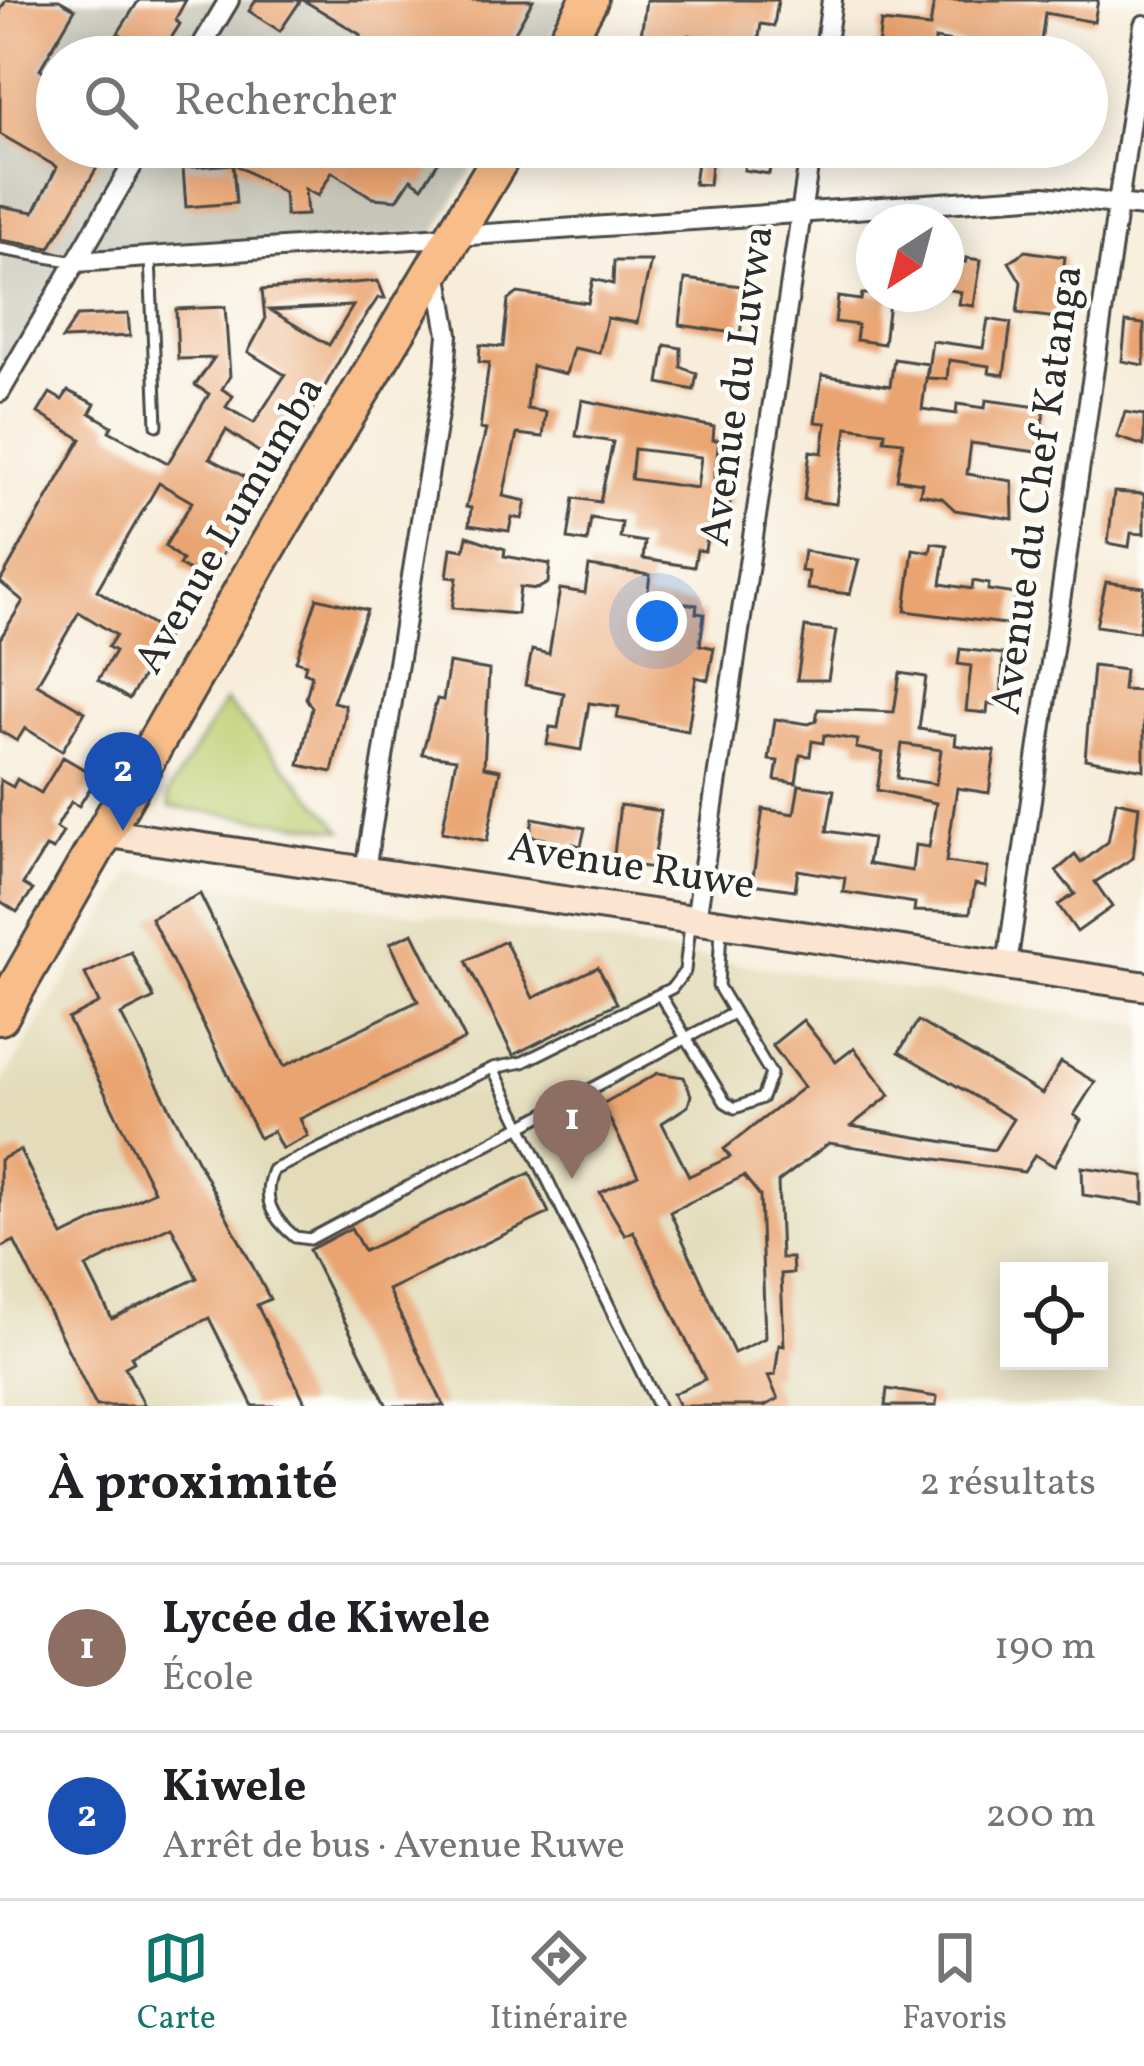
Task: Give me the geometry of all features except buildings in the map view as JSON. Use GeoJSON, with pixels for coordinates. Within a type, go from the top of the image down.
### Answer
{"type":"FeatureCollection","features":[{"type":"Feature","properties":{"kind":"highway"},"geometry":{"type":"LineString","coordinates":[[569,36],[589,0]]}},
{"type":"Feature","properties":{"kind":"highway","name":"Avenue Lumumba"},"geometry":{"type":"LineString","coordinates":[[0,1016],[265,551],[495,168]]}},
{"type":"Feature","properties":{"kind":"street"},"geometry":{"type":"LineString","coordinates":[[208,36],[229,0]]}},
{"type":"Feature","properties":{"kind":"street"},"geometry":{"type":"LineString","coordinates":[[827,36],[832,0]]}},
{"type":"Feature","properties":{"kind":"street","name":"Avenue du Chef Katanga"},"geometry":{"type":"LineString","coordinates":[[1006,965],[1144,25]]}},
{"type":"Feature","properties":{"kind":"street"},"geometry":{"type":"LineString","coordinates":[[0,392],[131,168]]}},
{"type":"Feature","properties":{"kind":"street","name":"Avenue du Luvwa"},"geometry":{"type":"LineString","coordinates":[[703,921],[808,168]]}},
{"type":"Feature","properties":{"kind":"street"},"geometry":{"type":"LineString","coordinates":[[76,262],[446,255],[802,209],[1044,196],[1144,207]]}},
{"type":"Feature","properties":{"kind":"street"},"geometry":{"type":"LineString","coordinates":[[365,870],[446,370],[446,255]]}},
{"type":"Feature","properties":{"kind":"street","name":"Avenue Ruwe"},"geometry":{"type":"LineString","coordinates":[[106,833],[1144,986]]}},
{"type":"Feature","properties":{"kind":"lane"},"geometry":{"type":"LineString","coordinates":[[0,249],[76,262]]}},
{"type":"Feature","properties":{"kind":"lane"},"geometry":{"type":"LineString","coordinates":[[151,258],[157,425]]}},
{"type":"Feature","properties":{"kind":"lane"},"geometry":{"type":"LineString","coordinates":[[703,921],[686,971],[660,995],[523,1062],[493,1068],[273,1170],[268,1183],[270,1210],[295,1237],[310,1239],[733,1013]]}},
{"type":"Feature","properties":{"kind":"lane"},"geometry":{"type":"LineString","coordinates":[[660,995],[725,1102],[734,1108],[753,1104],[770,1089],[771,1074],[715,976],[703,921]]}},
{"type":"Feature","properties":{"kind":"lane"},"geometry":{"type":"LineString","coordinates":[[686,971],[715,976]]}},
{"type":"Feature","properties":{"kind":"lane"},"geometry":{"type":"LineString","coordinates":[[493,1068],[658,1406]]}},
{"type":"Feature","properties":{"kind":"shaded area"},"geometry":{"type":"Polygon","coordinates":[[[0,0],[571,0],[550,36],[36,36],[36,168],[473,168],[436,232],[79,264],[0,402],[0,0]]]}},
{"type":"Feature","properties":{"kind":"shaded area"},"geometry":{"type":"Polygon","coordinates":[[[133,871],[1144,1025],[1144,1406],[0,1406],[0,1086],[133,871]]]}},
{"type":"Feature","properties":{"kind":"green space"},"geometry":{"type":"Polygon","coordinates":[[[225,701],[343,830],[170,807],[168,793],[225,701]]]}},
{"type":"Feature","properties":{"kind":"place","name":"Kiwele"},"geometry":{"type":"Point","coordinates":[123,831]}},
{"type":"Feature","properties":{"kind":"place","name":"Lycée de Kiwele"},"geometry":{"type":"Point","coordinates":[572,1179]}}]}
